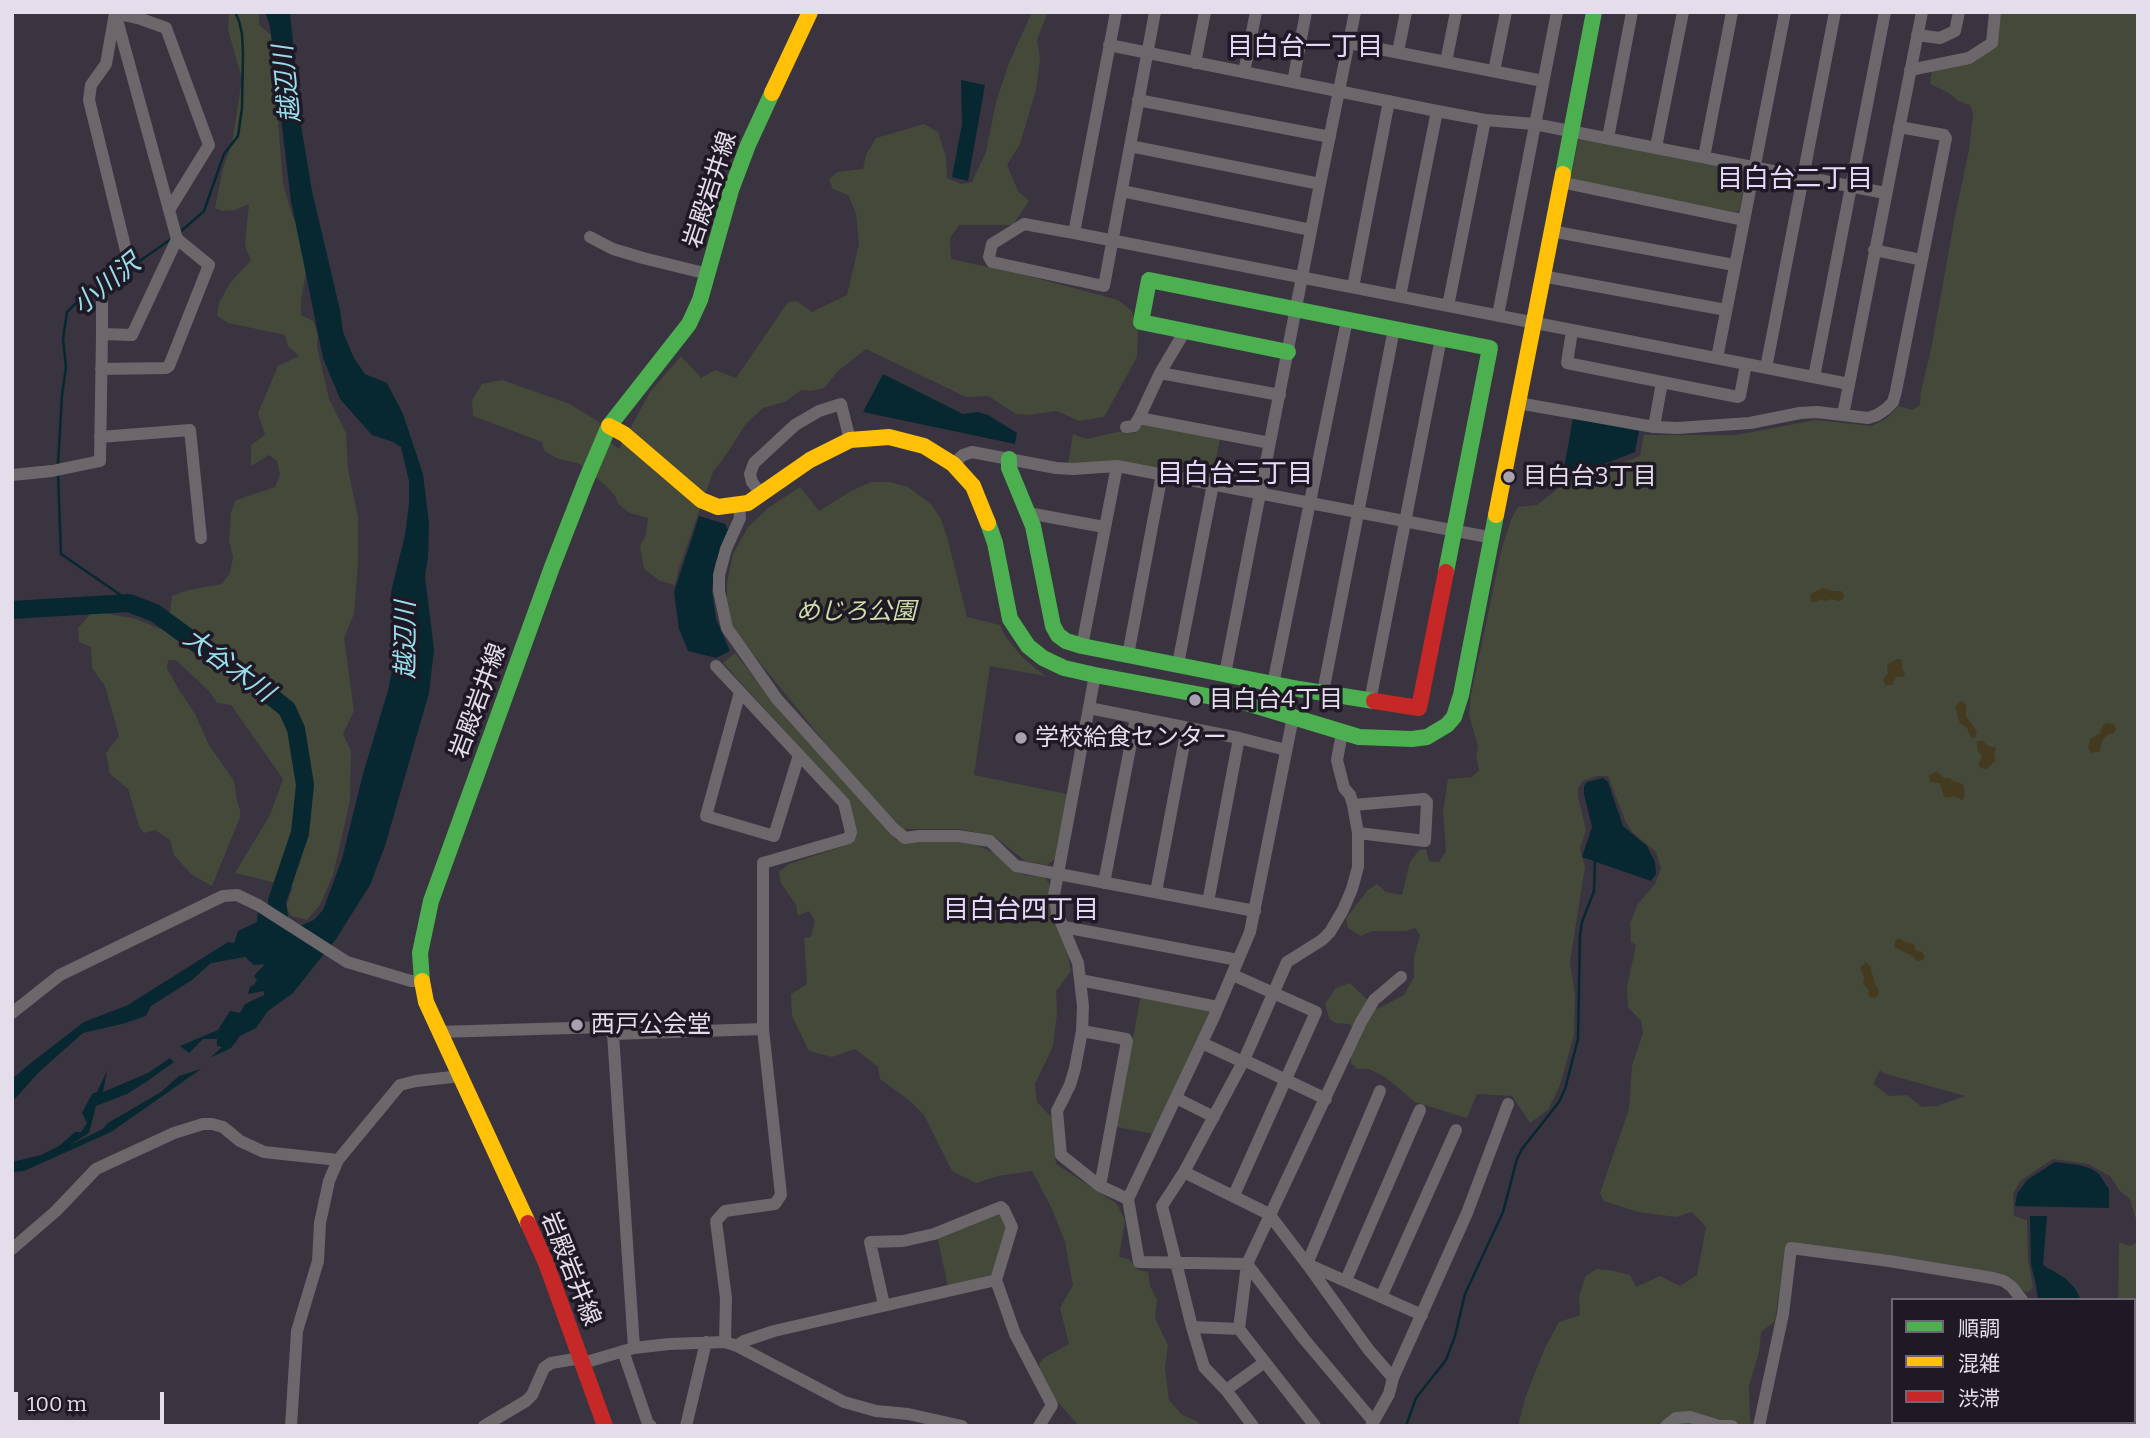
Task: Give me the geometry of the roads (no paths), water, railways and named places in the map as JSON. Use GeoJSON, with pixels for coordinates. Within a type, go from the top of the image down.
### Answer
{"type":"FeatureCollection","features":[{"type":"Feature","properties":{"kind":"street","name":"岩殿岩井線"},"geometry":{"type":"LineString","coordinates":[[604,1426],[546,1263],[426,1002],[419,953],[431,901],[552,567],[609,426],[680,337],[700,300],[731,190],[748,145],[810,12]]}},
{"type":"Feature","properties":{"kind":"street"},"geometry":{"type":"LineString","coordinates":[[1074,233],[1116,12]]}},
{"type":"Feature","properties":{"kind":"street"},"geometry":{"type":"LineString","coordinates":[[1156,12],[1129,146],[1122,191],[1112,240],[1104,286],[992,262],[989,257],[992,244],[1024,224],[1112,240],[1303,277],[1849,384]]}},
{"type":"Feature","properties":{"kind":"street"},"geometry":{"type":"LineString","coordinates":[[1195,63],[1205,12]]}},
{"type":"Feature","properties":{"kind":"street"},"geometry":{"type":"LineString","coordinates":[[1244,72],[1256,12]]}},
{"type":"Feature","properties":{"kind":"street"},"geometry":{"type":"LineString","coordinates":[[1293,82],[1306,12]]}},
{"type":"Feature","properties":{"kind":"street"},"geometry":{"type":"LineString","coordinates":[[1225,674],[1356,12]]}},
{"type":"Feature","properties":{"kind":"street"},"geometry":{"type":"LineString","coordinates":[[1398,52],[1406,12]]}},
{"type":"Feature","properties":{"kind":"street"},"geometry":{"type":"LineString","coordinates":[[1446,62],[1456,12]]}},
{"type":"Feature","properties":{"kind":"street"},"geometry":{"type":"LineString","coordinates":[[1494,71],[1506,12]]}},
{"type":"Feature","properties":{"kind":"street"},"geometry":{"type":"LineString","coordinates":[[1498,315],[1557,12]]}},
{"type":"Feature","properties":{"kind":"street"},"geometry":{"type":"LineString","coordinates":[[609,426],[624,434],[707,503],[718,507],[748,503],[810,460],[850,440],[889,437],[924,446],[953,464],[973,486],[983,506],[999,562],[1010,619],[1028,646],[1043,658],[1064,668],[1095,675],[1250,704],[1359,737],[1427,737],[1454,717],[1461,695],[1594,12]]}},
{"type":"Feature","properties":{"kind":"street"},"geometry":{"type":"LineString","coordinates":[[1608,138],[1632,12]]}},
{"type":"Feature","properties":{"kind":"street"},"geometry":{"type":"LineString","coordinates":[[1656,147],[1683,12]]}},
{"type":"Feature","properties":{"kind":"street"},"geometry":{"type":"LineString","coordinates":[[1704,157],[1732,12]]}},
{"type":"Feature","properties":{"kind":"street"},"geometry":{"type":"LineString","coordinates":[[1717,358],[1785,12]]}},
{"type":"Feature","properties":{"kind":"street"},"geometry":{"type":"LineString","coordinates":[[1766,368],[1835,12]]}},
{"type":"Feature","properties":{"kind":"street"},"geometry":{"type":"LineString","coordinates":[[1814,377],[1885,12]]}},
{"type":"Feature","properties":{"kind":"street"},"geometry":{"type":"LineString","coordinates":[[1843,415],[1922,12]]}},
{"type":"Feature","properties":{"kind":"street"},"geometry":{"type":"LineString","coordinates":[[1917,35],[1940,38],[1955,31],[1959,12]]}},
{"type":"Feature","properties":{"kind":"street"},"geometry":{"type":"LineString","coordinates":[[1910,70],[1969,58],[1992,43],[1995,12]]}},
{"type":"Feature","properties":{"kind":"street"},"geometry":{"type":"LineString","coordinates":[[101,369],[169,366],[209,265],[177,239],[115,13]]}},
{"type":"Feature","properties":{"kind":"street"},"geometry":{"type":"LineString","coordinates":[[115,13],[166,28],[209,145],[169,210]]}},
{"type":"Feature","properties":{"kind":"street"},"geometry":{"type":"LineString","coordinates":[[115,13],[106,64],[91,85],[89,100],[129,263]]}},
{"type":"Feature","properties":{"kind":"street"},"geometry":{"type":"LineString","coordinates":[[1349,43],[1543,81]]}},
{"type":"Feature","properties":{"kind":"street"},"geometry":{"type":"LineString","coordinates":[[1109,45],[1437,111],[1485,120],[1534,124],[1885,193]]}},
{"type":"Feature","properties":{"kind":"street"},"geometry":{"type":"LineString","coordinates":[[1138,100],[1330,137]]}},
{"type":"Feature","properties":{"kind":"street"},"geometry":{"type":"LineString","coordinates":[[1353,287],[1389,101]]}},
{"type":"Feature","properties":{"kind":"street"},"geometry":{"type":"LineString","coordinates":[[1400,296],[1437,111]]}},
{"type":"Feature","properties":{"kind":"street"},"geometry":{"type":"LineString","coordinates":[[1448,306],[1485,120]]}},
{"type":"Feature","properties":{"kind":"street"},"geometry":{"type":"LineString","coordinates":[[1518,402],[1654,427],[1677,428],[1750,423],[1809,412],[1868,418],[1877,415],[1893,402],[1946,138],[1944,135],[1899,127]]}},
{"type":"Feature","properties":{"kind":"street"},"geometry":{"type":"LineString","coordinates":[[1129,146],[1320,184]]}},
{"type":"Feature","properties":{"kind":"street"},"geometry":{"type":"LineString","coordinates":[[1560,182],[1744,220]]}},
{"type":"Feature","properties":{"kind":"street"},"geometry":{"type":"LineString","coordinates":[[1122,191],[1311,230]]}},
{"type":"Feature","properties":{"kind":"street"},"geometry":{"type":"LineString","coordinates":[[1550,231],[1734,265]]}},
{"type":"Feature","properties":{"kind":"street"},"geometry":{"type":"LineString","coordinates":[[590,237],[613,249],[708,274]]}},
{"type":"Feature","properties":{"kind":"street"},"geometry":{"type":"LineString","coordinates":[[102,334],[132,335],[177,239]]}},
{"type":"Feature","properties":{"kind":"street"},"geometry":{"type":"LineString","coordinates":[[1874,250],[1922,260]]}},
{"type":"Feature","properties":{"kind":"street"},"geometry":{"type":"LineString","coordinates":[[1542,276],[1726,310]]}},
{"type":"Feature","properties":{"kind":"street"},"geometry":{"type":"LineString","coordinates":[[1009,458],[1009,468],[1033,526],[1053,626],[1058,635],[1066,641],[1273,684],[1419,708],[1490,348],[1149,280],[1141,322],[1288,352]]}},
{"type":"Feature","properties":{"kind":"street"},"geometry":{"type":"LineString","coordinates":[[12,475],[52,471],[100,461],[102,293],[102,297]]}},
{"type":"Feature","properties":{"kind":"street"},"geometry":{"type":"LineString","coordinates":[[1273,684],[1347,320]]}},
{"type":"Feature","properties":{"kind":"street"},"geometry":{"type":"LineString","coordinates":[[1323,692],[1394,329]]}},
{"type":"Feature","properties":{"kind":"street"},"geometry":{"type":"LineString","coordinates":[[1126,427],[1134,426],[1139,418],[1160,373],[1185,331]]}},
{"type":"Feature","properties":{"kind":"street"},"geometry":{"type":"LineString","coordinates":[[1572,331],[1567,363],[1738,397],[1746,364]]}},
{"type":"Feature","properties":{"kind":"street"},"geometry":{"type":"LineString","coordinates":[[1370,701],[1441,338]]}},
{"type":"Feature","properties":{"kind":"street"},"geometry":{"type":"LineString","coordinates":[[1160,373],[1280,395]]}},
{"type":"Feature","properties":{"kind":"street"},"geometry":{"type":"LineString","coordinates":[[1654,427],[1662,382]]}},
{"type":"Feature","properties":{"kind":"street"},"geometry":{"type":"LineString","coordinates":[[761,494],[752,482],[750,474],[754,464],[795,425],[819,411],[841,404],[850,440]]}},
{"type":"Feature","properties":{"kind":"street"},"geometry":{"type":"LineString","coordinates":[[1139,418],[1270,443]]}},
{"type":"Feature","properties":{"kind":"street"},"geometry":{"type":"LineString","coordinates":[[100,437],[190,430],[201,537]]}},
{"type":"Feature","properties":{"kind":"street"},"geometry":{"type":"LineString","coordinates":[[953,464],[963,455],[972,452],[1073,469],[1117,466],[1493,538]]}},
{"type":"Feature","properties":{"kind":"street"},"geometry":{"type":"LineString","coordinates":[[1082,646],[1117,466]]}},
{"type":"Feature","properties":{"kind":"street"},"geometry":{"type":"LineString","coordinates":[[1129,655],[1162,474]]}},
{"type":"Feature","properties":{"kind":"street"},"geometry":{"type":"LineString","coordinates":[[1178,664],[1213,484]]}},
{"type":"Feature","properties":{"kind":"street"},"geometry":{"type":"LineString","coordinates":[[739,505],[740,518],[726,549],[719,575],[721,607],[727,628],[778,699],[905,838],[958,836],[990,841],[1016,866],[1255,911]]}},
{"type":"Feature","properties":{"kind":"street"},"geometry":{"type":"LineString","coordinates":[[1028,513],[1104,527]]}},
{"type":"Feature","properties":{"kind":"street"},"geometry":{"type":"LineString","coordinates":[[716,666],[844,803],[851,832],[849,838],[762,863],[763,1029],[781,1195],[775,1204],[725,1211],[716,1221],[731,1344]]}},
{"type":"Feature","properties":{"kind":"street"},"geometry":{"type":"LineString","coordinates":[[1095,675],[1054,895],[1078,963],[1083,1031],[1070,1085],[1057,1111],[1061,1155],[1100,1186],[1128,1199]]}},
{"type":"Feature","properties":{"kind":"street"},"geometry":{"type":"LineString","coordinates":[[740,692],[706,816],[774,835],[799,755]]}},
{"type":"Feature","properties":{"kind":"street"},"geometry":{"type":"LineString","coordinates":[[1089,708],[1240,738],[1286,750]]}},
{"type":"Feature","properties":{"kind":"street"},"geometry":{"type":"LineString","coordinates":[[1104,883],[1136,717]]}},
{"type":"Feature","properties":{"kind":"street"},"geometry":{"type":"LineString","coordinates":[[1247,1264],[1139,1262],[1128,1199],[1251,932],[1293,717]]}},
{"type":"Feature","properties":{"kind":"street"},"geometry":{"type":"LineString","coordinates":[[1156,892],[1187,728]]}},
{"type":"Feature","properties":{"kind":"street"},"geometry":{"type":"LineString","coordinates":[[1254,1426],[1204,1367],[1162,1206],[1184,1172],[1244,1061],[1287,962],[1322,940],[1343,910],[1358,867],[1358,833],[1353,805],[1344,788],[1337,760],[1342,733]]}},
{"type":"Feature","properties":{"kind":"street"},"geometry":{"type":"LineString","coordinates":[[1208,902],[1240,738]]}},
{"type":"Feature","properties":{"kind":"street"},"geometry":{"type":"LineString","coordinates":[[1353,805],[1424,799],[1427,802],[1425,841],[1358,833]]}},
{"type":"Feature","properties":{"kind":"street"},"geometry":{"type":"LineString","coordinates":[[12,1013],[60,975],[223,895],[237,895],[258,905],[347,962],[411,981],[422,981]]}},
{"type":"Feature","properties":{"kind":"street"},"geometry":{"type":"LineString","coordinates":[[1064,927],[1238,961]]}},
{"type":"Feature","properties":{"kind":"street"},"geometry":{"type":"LineString","coordinates":[[1233,975],[1316,1012],[1234,1195]]}},
{"type":"Feature","properties":{"kind":"street"},"geometry":{"type":"LineString","coordinates":[[1315,1426],[1239,1329],[1247,1264],[1361,1022],[1374,1000],[1401,977]]}},
{"type":"Feature","properties":{"kind":"street"},"geometry":{"type":"LineString","coordinates":[[1080,980],[1218,1007]]}},
{"type":"Feature","properties":{"kind":"street"},"geometry":{"type":"LineString","coordinates":[[438,1032],[604,1027],[613,1034],[763,1029]]}},
{"type":"Feature","properties":{"kind":"street"},"geometry":{"type":"LineString","coordinates":[[1083,1031],[1127,1041],[1100,1186]]}},
{"type":"Feature","properties":{"kind":"street"},"geometry":{"type":"LineString","coordinates":[[613,1034],[628,1350],[648,1424],[651,1426]]}},
{"type":"Feature","properties":{"kind":"street"},"geometry":{"type":"LineString","coordinates":[[1202,1043],[1325,1098]]}},
{"type":"Feature","properties":{"kind":"street"},"geometry":{"type":"LineString","coordinates":[[291,1426],[297,1331],[318,1261],[320,1223],[329,1181],[338,1160],[400,1085],[461,1076]]}},
{"type":"Feature","properties":{"kind":"street"},"geometry":{"type":"LineString","coordinates":[[1307,1264],[1380,1091]]}},
{"type":"Feature","properties":{"kind":"street"},"geometry":{"type":"LineString","coordinates":[[1176,1098],[1214,1116]]}},
{"type":"Feature","properties":{"kind":"street"},"geometry":{"type":"LineString","coordinates":[[1247,1264],[1372,1424],[1389,1394],[1393,1378],[1467,1213],[1508,1104]]}},
{"type":"Feature","properties":{"kind":"street"},"geometry":{"type":"LineString","coordinates":[[1346,1280],[1420,1110]]}},
{"type":"Feature","properties":{"kind":"street"},"geometry":{"type":"LineString","coordinates":[[12,1249],[56,1211],[96,1169],[174,1133],[202,1124],[223,1127],[240,1142],[264,1152],[338,1160]]}},
{"type":"Feature","properties":{"kind":"street"},"geometry":{"type":"LineString","coordinates":[[1381,1297],[1455,1130]]}},
{"type":"Feature","properties":{"kind":"street"},"geometry":{"type":"LineString","coordinates":[[1184,1172],[1269,1214],[1368,1349],[1393,1378]]}},
{"type":"Feature","properties":{"kind":"street"},"geometry":{"type":"LineString","coordinates":[[884,1305],[870,1242],[903,1241],[934,1234],[1001,1207],[1012,1227],[996,1280],[1015,1334],[1052,1405],[1039,1426]]}},
{"type":"Feature","properties":{"kind":"street"},"geometry":{"type":"LineString","coordinates":[[1759,1426],[1783,1314],[1791,1248],[1993,1278],[2004,1281],[2020,1298]]}},
{"type":"Feature","properties":{"kind":"street"},"geometry":{"type":"LineString","coordinates":[[1307,1264],[1422,1314]]}},
{"type":"Feature","properties":{"kind":"street"},"geometry":{"type":"LineString","coordinates":[[484,1426],[526,1401],[532,1395],[540,1373],[551,1363],[582,1361],[628,1350],[706,1342],[731,1344],[774,1331],[996,1280]]}},
{"type":"Feature","properties":{"kind":"street"},"geometry":{"type":"LineString","coordinates":[[1192,1327],[1239,1329]]}},
{"type":"Feature","properties":{"kind":"street"},"geometry":{"type":"LineString","coordinates":[[686,1426],[706,1342]]}},
{"type":"Feature","properties":{"kind":"street"},"geometry":{"type":"LineString","coordinates":[[731,1344],[844,1402],[876,1411],[908,1414],[962,1426]]}},
{"type":"Feature","properties":{"kind":"street"},"geometry":{"type":"LineString","coordinates":[[1226,1390],[1265,1362]]}},
{"type":"Feature","properties":{"kind":"street"},"geometry":{"type":"LineString","coordinates":[[1666,1426],[1676,1418],[1690,1417],[1719,1426],[1732,1426]]}},
{"type":"Feature","properties":{"kind":"water","name":"越辺川"},"geometry":{"type":"Polygon","coordinates":[[[265,12],[290,12],[301,125],[312,191],[343,332],[354,358],[365,374],[387,383],[403,414],[423,474],[429,523],[425,576],[434,650],[429,693],[385,846],[370,885],[336,939],[293,993],[268,1011],[256,1028],[240,1036],[231,1048],[210,1058],[222,1047],[217,1046],[217,1039],[203,1039],[189,1053],[180,1046],[218,1030],[230,1011],[240,1013],[245,1004],[264,995],[264,991],[248,994],[250,987],[257,980],[254,976],[265,964],[254,965],[245,957],[211,963],[192,980],[151,1006],[146,1016],[83,1033],[39,1072],[12,1102],[12,1079],[32,1062],[84,1022],[128,1005],[228,942],[234,943],[238,931],[257,922],[258,911],[285,932],[314,920],[323,910],[342,859],[363,774],[389,687],[395,651],[391,592],[405,535],[409,481],[401,447],[372,435],[340,399],[323,358],[291,201],[270,26],[265,12]]]}},
{"type":"Feature","properties":{"kind":"water"},"geometry":{"type":"Polygon","coordinates":[[[961,80],[985,85],[968,181],[952,177],[962,124],[961,80]]]}},
{"type":"Feature","properties":{"kind":"water"},"geometry":{"type":"Polygon","coordinates":[[[883,374],[963,414],[978,412],[988,415],[1017,433],[1015,444],[863,412],[883,374]]]}},
{"type":"Feature","properties":{"kind":"water"},"geometry":{"type":"Polygon","coordinates":[[[1573,418],[1639,431],[1635,452],[1573,476],[1563,474],[1573,418]]]}},
{"type":"Feature","properties":{"kind":"water"},"geometry":{"type":"Polygon","coordinates":[[[699,516],[725,524],[728,530],[715,564],[712,591],[716,619],[730,651],[716,658],[688,651],[679,629],[674,592],[699,516]]]}},
{"type":"Feature","properties":{"kind":"water"},"geometry":{"type":"Polygon","coordinates":[[[1603,778],[1608,782],[1623,826],[1647,846],[1655,862],[1656,874],[1651,881],[1582,857],[1592,827],[1584,786],[1587,782],[1603,778]]]}},
{"type":"Feature","properties":{"kind":"water"},"geometry":{"type":"Polygon","coordinates":[[[170,1058],[174,1062],[146,1082],[127,1094],[96,1106],[89,1133],[70,1145],[103,1129],[108,1123],[161,1092],[179,1076],[201,1069],[111,1132],[24,1171],[12,1172],[12,1162],[41,1155],[59,1146],[75,1132],[81,1132],[87,1123],[82,1113],[92,1094],[97,1092],[107,1071],[103,1092],[148,1073],[170,1058]]]}},
{"type":"Feature","properties":{"kind":"water"},"geometry":{"type":"Polygon","coordinates":[[[2055,1162],[2079,1165],[2099,1174],[2109,1189],[2109,1208],[2015,1206],[2017,1194],[2027,1180],[2055,1162]]]}},
{"type":"Feature","properties":{"kind":"water"},"geometry":{"type":"Polygon","coordinates":[[[2030,1216],[2047,1216],[2043,1265],[2065,1278],[2080,1298],[2038,1298],[2031,1265],[2030,1216]]]}},
{"type":"Feature","properties":{"kind":"waterway","name":"小川沢"},"geometry":{"type":"LineString","coordinates":[[179,233],[204,211],[224,154],[238,136],[242,108],[243,53],[242,34],[235,12]]}},
{"type":"Feature","properties":{"kind":"waterway","name":"小川沢"},"geometry":{"type":"LineString","coordinates":[[58,464],[66,367],[63,339],[67,312],[76,303],[171,239]]}},
{"type":"Feature","properties":{"kind":"waterway","name":"小川沢"},"geometry":{"type":"LineString","coordinates":[[58,474],[61,554],[129,603]]}},
{"type":"Feature","properties":{"kind":"waterway","name":"大谷木川"},"geometry":{"type":"LineString","coordinates":[[12,610],[129,603],[155,613],[239,671],[287,709],[296,729],[305,785],[300,833],[277,901],[281,934]]}},
{"type":"Feature","properties":{"kind":"waterway"},"geometry":{"type":"LineString","coordinates":[[1406,1426],[1416,1398],[1446,1360],[1465,1294],[1503,1212],[1517,1159],[1559,1102],[1565,1089],[1578,1039],[1580,935],[1594,891],[1595,861]]}},
{"type":"Feature","properties":{"kind":"place","name":"目白台3丁目"},"geometry":{"type":"Point","coordinates":[1509,477]}},
{"type":"Feature","properties":{"kind":"place","name":"目白台4丁目"},"geometry":{"type":"Point","coordinates":[1195,700]}},
{"type":"Feature","properties":{"kind":"place","name":"学校給食センター"},"geometry":{"type":"Point","coordinates":[1021,738]}},
{"type":"Feature","properties":{"kind":"place","name":"西戸公会堂"},"geometry":{"type":"Point","coordinates":[577,1025]}},
{"type":"Feature","properties":{"kind":"district","name":"目白台一丁目"},"geometry":{"type":"Point","coordinates":[1305,48]}},
{"type":"Feature","properties":{"kind":"district","name":"目白台二丁目"},"geometry":{"type":"Point","coordinates":[1795,180]}},
{"type":"Feature","properties":{"kind":"district","name":"目白台三丁目"},"geometry":{"type":"Point","coordinates":[1235,475]}},
{"type":"Feature","properties":{"kind":"district","name":"目白台四丁目"},"geometry":{"type":"Point","coordinates":[1021,911]}},
{"type":"Feature","properties":{"kind":"park label","name":"めじろ公園"},"geometry":{"type":"Point","coordinates":[856,612]}}]}
